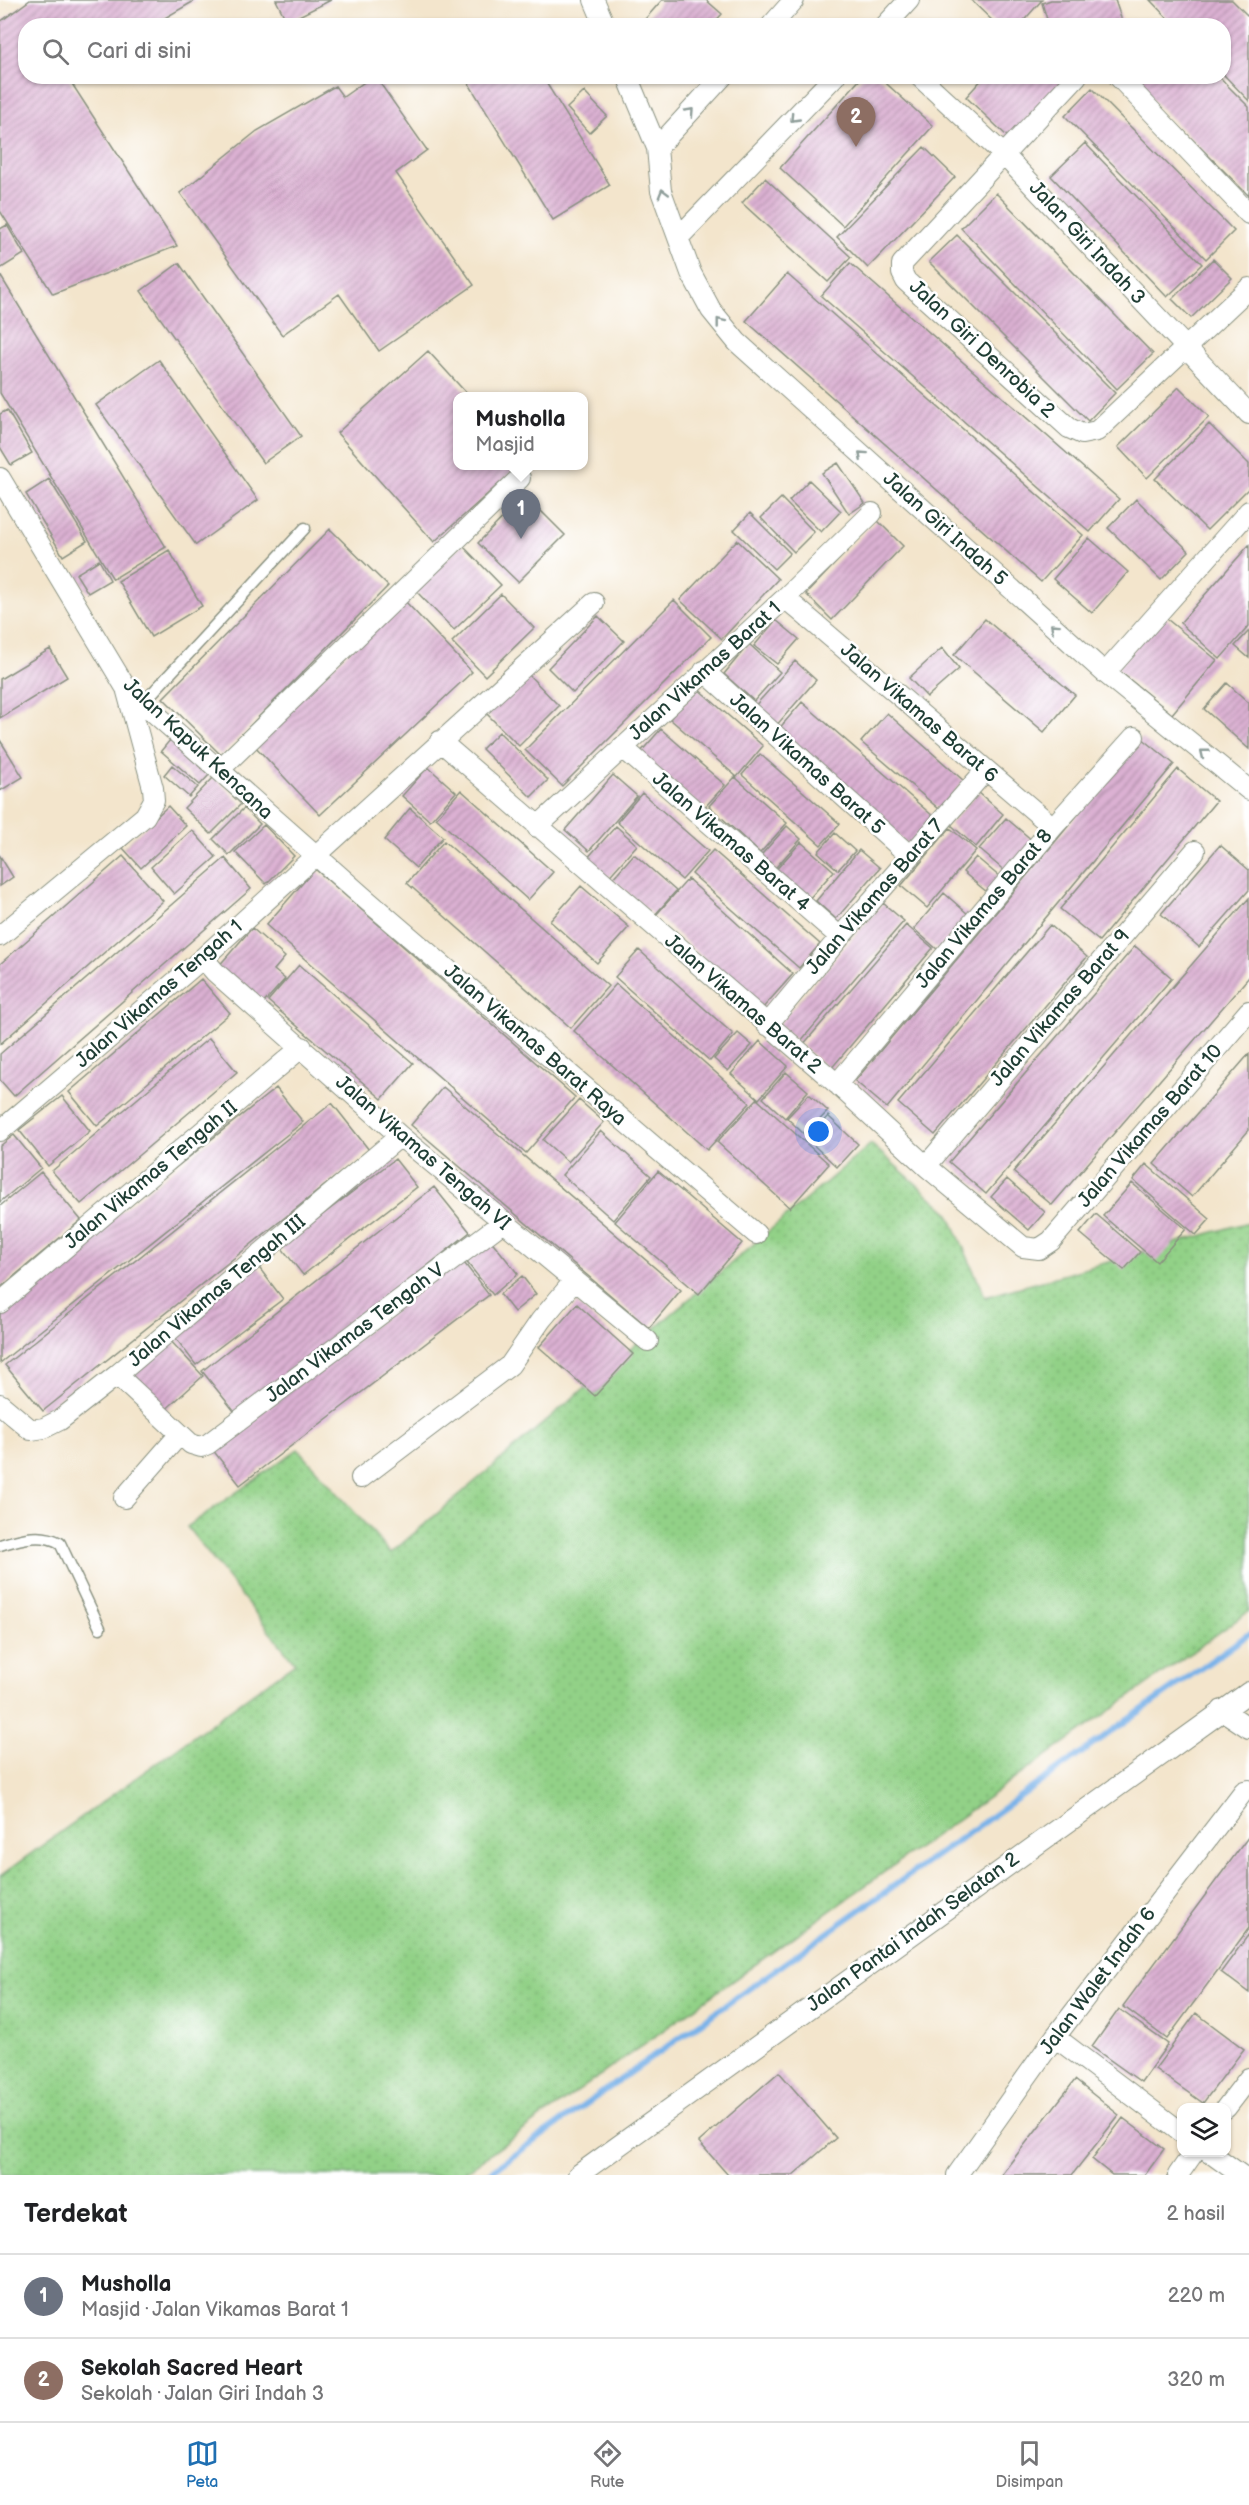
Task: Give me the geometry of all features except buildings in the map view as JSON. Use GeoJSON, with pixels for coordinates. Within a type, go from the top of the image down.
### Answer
{"type":"FeatureCollection","features":[{"type":"Feature","properties":{"kind":"street"},"geometry":{"type":"LineString","coordinates":[[594,0],[602,18]]}},
{"type":"Feature","properties":{"kind":"street"},"geometry":{"type":"LineString","coordinates":[[778,18],[794,0]]}},
{"type":"Feature","properties":{"kind":"street"},"geometry":{"type":"LineString","coordinates":[[892,18],[909,0]]}},
{"type":"Feature","properties":{"kind":"street","name":"Jalan Giri Indah 5"},"geometry":{"type":"LineString","coordinates":[[630,84],[657,148],[661,191],[691,273],[711,310],[737,342],[1105,673],[1249,790]]}},
{"type":"Feature","properties":{"kind":"street"},"geometry":{"type":"LineString","coordinates":[[657,148],[716,84]]}},
{"type":"Feature","properties":{"kind":"street"},"geometry":{"type":"LineString","coordinates":[[679,237],[827,84]]}},
{"type":"Feature","properties":{"kind":"street","name":"Jalan Giri Indah 3"},"geometry":{"type":"LineString","coordinates":[[928,84],[1004,155],[1249,414]]}},
{"type":"Feature","properties":{"kind":"street"},"geometry":{"type":"LineString","coordinates":[[1004,155],[1070,84]]}},
{"type":"Feature","properties":{"kind":"street"},"geometry":{"type":"LineString","coordinates":[[1126,84],[1249,214]]}},
{"type":"Feature","properties":{"kind":"street","name":"Jalan Giri Denrobia 2"},"geometry":{"type":"LineString","coordinates":[[1004,155],[902,264],[902,273],[906,281],[1069,428],[1082,434],[1097,431],[1185,347]]}},
{"type":"Feature","properties":{"kind":"street"},"geometry":{"type":"LineString","coordinates":[[1185,347],[1249,288]]}},
{"type":"Feature","properties":{"kind":"street","name":"Jalan Kapuk Kencana"},"geometry":{"type":"LineString","coordinates":[[0,478],[126,688],[315,856]]}},
{"type":"Feature","properties":{"kind":"street"},"geometry":{"type":"LineString","coordinates":[[219,770],[520,478]]}},
{"type":"Feature","properties":{"kind":"street"},"geometry":{"type":"LineString","coordinates":[[1105,673],[1249,511]]}},
{"type":"Feature","properties":{"kind":"street","name":"Jalan Vikamas Barat 1"},"geometry":{"type":"LineString","coordinates":[[537,827],[785,598],[872,513]]}},
{"type":"Feature","properties":{"kind":"street","name":"Jalan Vikamas Barat 6"},"geometry":{"type":"LineString","coordinates":[[785,598],[1053,827]]}},
{"type":"Feature","properties":{"kind":"street"},"geometry":{"type":"LineString","coordinates":[[315,856],[594,603]]}},
{"type":"Feature","properties":{"kind":"street","name":"Jalan Vikamas Barat 5"},"geometry":{"type":"LineString","coordinates":[[704,672],[910,856]]}},
{"type":"Feature","properties":{"kind":"street"},"geometry":{"type":"LineString","coordinates":[[0,936],[145,816],[154,800],[148,763],[126,688]]}},
{"type":"Feature","properties":{"kind":"street","name":"Jalan Vikamas Barat 8"},"geometry":{"type":"LineString","coordinates":[[837,1084],[1053,827],[1134,737]]}},
{"type":"Feature","properties":{"kind":"street","name":"Jalan Vikamas Barat 2"},"geometry":{"type":"LineString","coordinates":[[440,741],[837,1084],[926,1166],[1023,1246],[1039,1249],[1051,1241]]}},
{"type":"Feature","properties":{"kind":"street","name":"Jalan Vikamas Barat 4"},"geometry":{"type":"LineString","coordinates":[[622,747],[840,936]]}},
{"type":"Feature","properties":{"kind":"street","name":"Jalan Vikamas Barat 7"},"geometry":{"type":"LineString","coordinates":[[767,1025],[840,936],[985,771]]}},
{"type":"Feature","properties":{"kind":"street","name":"Jalan Vikamas Barat 9"},"geometry":{"type":"LineString","coordinates":[[926,1166],[1195,851]]}},
{"type":"Feature","properties":{"kind":"street","name":"Jalan Vikamas Tengah 1"},"geometry":{"type":"LineString","coordinates":[[0,1131],[203,958],[315,856]]}},
{"type":"Feature","properties":{"kind":"street","name":"Jalan Vikamas Barat Raya"},"geometry":{"type":"LineString","coordinates":[[315,856],[756,1234]]}},
{"type":"Feature","properties":{"kind":"street","name":"Jalan Vikamas Tengah VI"},"geometry":{"type":"LineString","coordinates":[[203,958],[215,972],[400,1136],[648,1341]]}},
{"type":"Feature","properties":{"kind":"street","name":"Jalan Vikamas Barat 10"},"geometry":{"type":"LineString","coordinates":[[1051,1241],[1249,1011]]}},
{"type":"Feature","properties":{"kind":"street","name":"Jalan Vikamas Tengah II"},"geometry":{"type":"LineString","coordinates":[[0,1303],[302,1047]]}},
{"type":"Feature","properties":{"kind":"street","name":"Jalan Vikamas Tengah III"},"geometry":{"type":"LineString","coordinates":[[0,1404],[26,1428],[36,1430],[60,1420],[117,1375],[400,1136]]}},
{"type":"Feature","properties":{"kind":"street","name":"Jalan Vikamas Tengah V"},"geometry":{"type":"LineString","coordinates":[[180,1434],[191,1444],[201,1448],[208,1444],[502,1222]]}},
{"type":"Feature","properties":{"kind":"street"},"geometry":{"type":"LineString","coordinates":[[361,1478],[510,1365],[541,1320],[574,1281]]}},
{"type":"Feature","properties":{"kind":"street"},"geometry":{"type":"LineString","coordinates":[[117,1375],[180,1434],[124,1498]]}},
{"type":"Feature","properties":{"kind":"street","name":"Jalan Pantai Indah Selatan 2"},"geometry":{"type":"LineString","coordinates":[[578,2175],[1249,1692]]}},
{"type":"Feature","properties":{"kind":"street"},"geometry":{"type":"LineString","coordinates":[[1222,1710],[1249,1728]]}},
{"type":"Feature","properties":{"kind":"street","name":"Jalan Walet Indah 6"},"geometry":{"type":"LineString","coordinates":[[957,2175],[1055,2037],[1247,1790]]}},
{"type":"Feature","properties":{"kind":"street"},"geometry":{"type":"LineString","coordinates":[[1055,2037],[1177,2129]]}},
{"type":"Feature","properties":{"kind":"street"},"geometry":{"type":"LineString","coordinates":[[1231,2103],[1249,2078]]}},
{"type":"Feature","properties":{"kind":"street"},"geometry":{"type":"LineString","coordinates":[[1178,2175],[1191,2157]]}},
{"type":"Feature","properties":{"kind":"street"},"geometry":{"type":"LineString","coordinates":[[1216,2157],[1241,2175]]}},
{"type":"Feature","properties":{"kind":"lane"},"geometry":{"type":"LineString","coordinates":[[143,703],[305,528]]}},
{"type":"Feature","properties":{"kind":"lane"},"geometry":{"type":"LineString","coordinates":[[0,1545],[39,1536],[52,1538],[60,1543],[100,1628]]}},
{"type":"Feature","properties":{"kind":"green space"},"geometry":{"type":"Polygon","coordinates":[[[871,1144],[948,1212],[985,1297],[1249,1222],[1249,1611],[461,2175],[0,2175],[0,1876],[295,1663],[187,1527],[298,1449],[391,1553],[871,1144]]]}},
{"type":"Feature","properties":{"kind":"waterway"},"geometry":{"type":"LineString","coordinates":[[486,2175],[1249,1634]]}},
{"type":"Feature","properties":{"kind":"place","name":"Sekolah Sacred Heart"},"geometry":{"type":"Point","coordinates":[856,147]}},
{"type":"Feature","properties":{"kind":"place","name":"Musholla"},"geometry":{"type":"Point","coordinates":[521,539]}}]}
